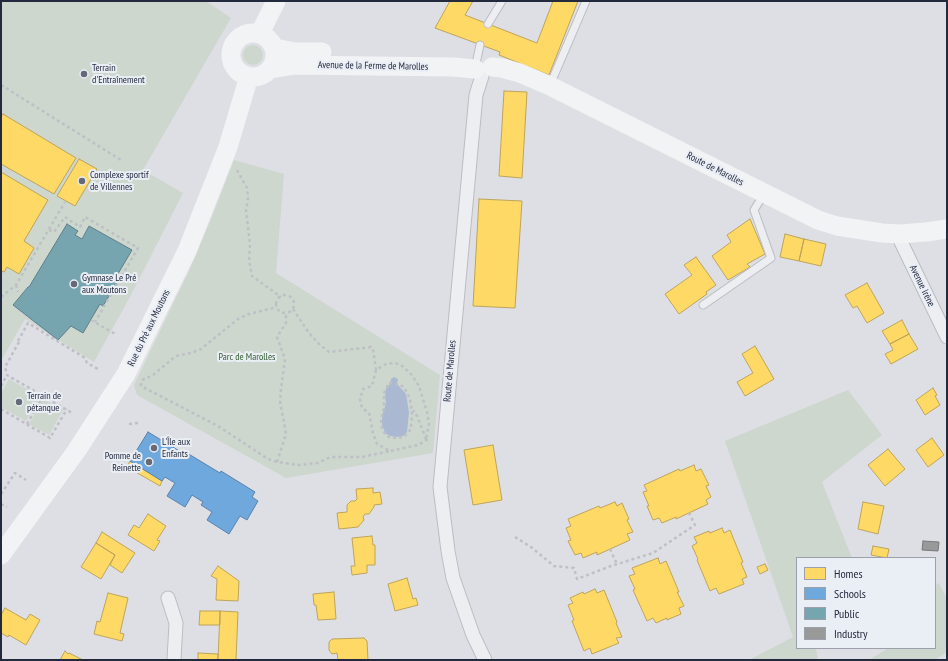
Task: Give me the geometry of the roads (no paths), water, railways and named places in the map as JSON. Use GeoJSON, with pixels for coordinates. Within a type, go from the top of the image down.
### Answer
{"type":"FeatureCollection","features":[{"type":"Feature","properties":{"kind":"street"},"geometry":{"type":"LineString","coordinates":[[260,33],[276,1]]}},
{"type":"Feature","properties":{"kind":"street"},"geometry":{"type":"LineString","coordinates":[[254,32],[260,33],[272,42],[275,48],[276,55],[271,68],[259,76],[248,76],[239,73],[231,61],[232,47],[239,36],[254,32]]}},
{"type":"Feature","properties":{"kind":"street","name":"Avenue de la Ferme de Marolles"},"geometry":{"type":"LineString","coordinates":[[275,48],[295,52],[467,56],[481,63]]}},
{"type":"Feature","properties":{"kind":"street","name":"Route de Marolles"},"geometry":{"type":"LineString","coordinates":[[485,660],[473,635],[453,578],[440,487],[476,95],[481,63],[520,73],[549,86],[818,220],[837,226],[860,230],[900,234],[947,229]]}},
{"type":"Feature","properties":{"kind":"street","name":"Avenue de la Ferme de Marolles"},"geometry":{"type":"LineString","coordinates":[[271,68],[295,65],[453,67],[481,63]]}},
{"type":"Feature","properties":{"kind":"street","name":"Rue du Pré aux Moutons"},"geometry":{"type":"LineString","coordinates":[[1,555],[77,450],[126,374],[187,251],[228,147],[248,76]]}},
{"type":"Feature","properties":{"kind":"street","name":"Avenue Irène"},"geometry":{"type":"LineString","coordinates":[[900,234],[901,242],[947,337]]}},
{"type":"Feature","properties":{"kind":"street"},"geometry":{"type":"LineString","coordinates":[[168,598],[176,622],[174,660]]}},
{"type":"Feature","properties":{"kind":"lane"},"geometry":{"type":"LineString","coordinates":[[488,24],[502,1]]}},
{"type":"Feature","properties":{"kind":"lane"},"geometry":{"type":"LineString","coordinates":[[549,86],[586,1]]}},
{"type":"Feature","properties":{"kind":"lane"},"geometry":{"type":"LineString","coordinates":[[703,305],[771,258],[754,210],[764,194]]}},
{"type":"Feature","properties":{"kind":"water"},"geometry":{"type":"Polygon","coordinates":[[[394,377],[398,379],[397,384],[406,394],[409,412],[407,432],[403,436],[396,437],[385,433],[382,424],[382,416],[386,403],[386,388],[390,384],[391,379],[394,377]]]}},
{"type":"Feature","properties":{"kind":"place","name":"Terrain d'Entraînement"},"geometry":{"type":"Point","coordinates":[84,74]}},
{"type":"Feature","properties":{"kind":"place","name":"Complexe sportif de Villennes"},"geometry":{"type":"Point","coordinates":[82,181]}},
{"type":"Feature","properties":{"kind":"place","name":"Gymnase Le Pré aux Moutons"},"geometry":{"type":"Point","coordinates":[74,284]}},
{"type":"Feature","properties":{"kind":"place","name":"Terrain de pétanque"},"geometry":{"type":"Point","coordinates":[19,402]}},
{"type":"Feature","properties":{"kind":"place","name":"L'Île aux Enfants"},"geometry":{"type":"Point","coordinates":[154,448]}},
{"type":"Feature","properties":{"kind":"place","name":"Pomme de Reinette"},"geometry":{"type":"Point","coordinates":[149,462]}},
{"type":"Feature","properties":{"kind":"park label","name":"Parc de Marolles"},"geometry":{"type":"Point","coordinates":[247,357]}}]}
